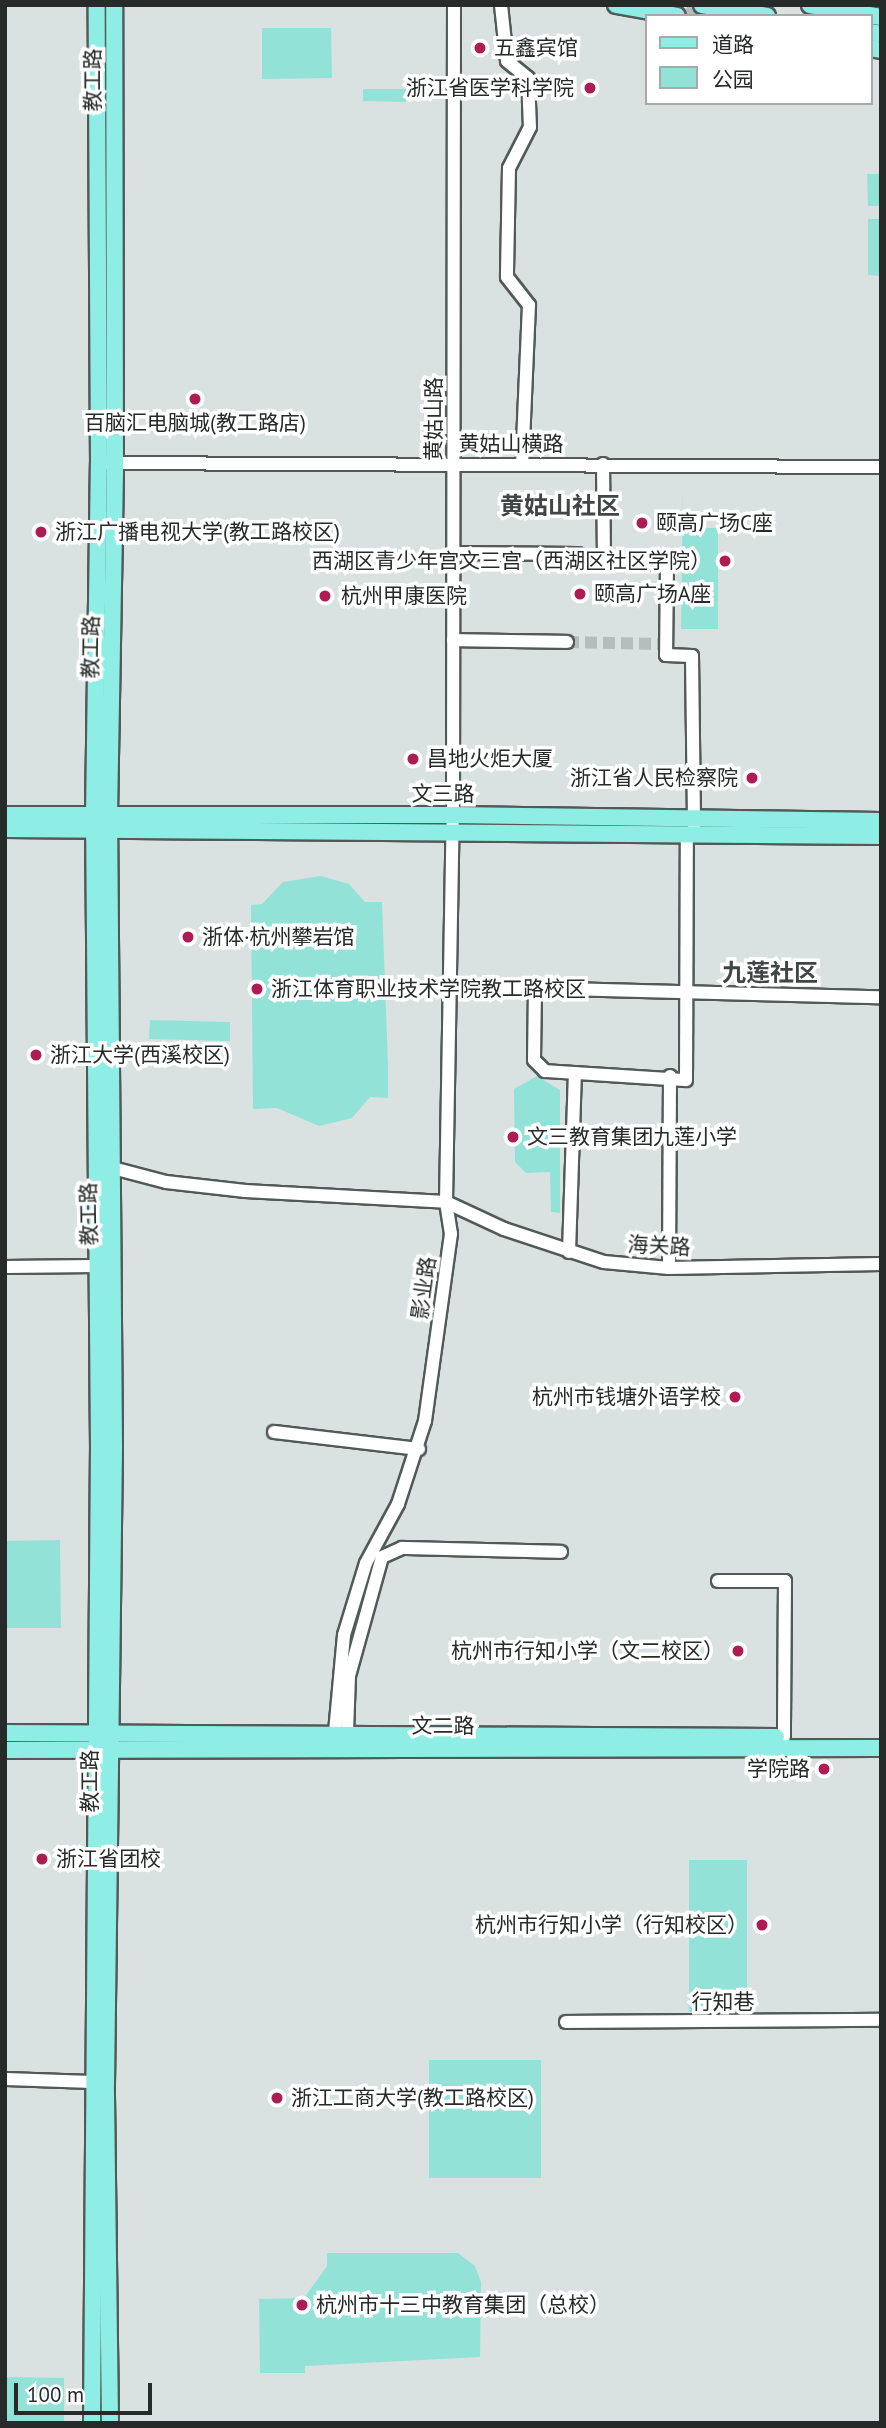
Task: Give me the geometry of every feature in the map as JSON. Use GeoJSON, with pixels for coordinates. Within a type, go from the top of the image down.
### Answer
{"type":"FeatureCollection","features":[{"type":"Feature","properties":{"kind":"main road","name":"教工路"},"geometry":{"type":"LineString","coordinates":[[97,5],[107,463]]}},
{"type":"Feature","properties":{"kind":"main road","name":"教工路"},"geometry":{"type":"LineString","coordinates":[[110,2423],[95,1266],[114,5]]}},
{"type":"Feature","properties":{"kind":"main road"},"geometry":{"type":"LineString","coordinates":[[615,5],[666,14]]}},
{"type":"Feature","properties":{"kind":"main road"},"geometry":{"type":"LineString","coordinates":[[702,5],[755,14]]}},
{"type":"Feature","properties":{"kind":"main road"},"geometry":{"type":"LineString","coordinates":[[810,5],[863,14]]}},
{"type":"Feature","properties":{"kind":"main road","name":"文三路"},"geometry":{"type":"LineString","coordinates":[[5,815],[102,823],[451,832],[691,829],[881,821]]}},
{"type":"Feature","properties":{"kind":"main road","name":"文三路"},"geometry":{"type":"LineString","coordinates":[[5,829],[102,823],[453,815],[691,829],[881,836]]}},
{"type":"Feature","properties":{"kind":"main road","name":"教工路"},"geometry":{"type":"LineString","coordinates":[[92,2423],[93,2082],[114,1447],[102,823]]}},
{"type":"Feature","properties":{"kind":"main road","name":"文二路"},"geometry":{"type":"LineString","coordinates":[[5,1749],[103,1740],[341,1732],[881,1738]]}},
{"type":"Feature","properties":{"kind":"main road","name":"文二路"},"geometry":{"type":"LineString","coordinates":[[5,1733],[103,1740],[881,1748]]}},
{"type":"Feature","properties":{"kind":"street","name":"黄姑山路"},"geometry":{"type":"LineString","coordinates":[[451,832],[454,5]]}},
{"type":"Feature","properties":{"kind":"street"},"geometry":{"type":"LineString","coordinates":[[501,5],[507,61],[528,78],[530,127],[509,168],[507,277],[528,305],[522,464]]}},
{"type":"Feature","properties":{"kind":"street","name":"黄姑山横路"},"geometry":{"type":"LineString","coordinates":[[107,463],[881,467]]}},
{"type":"Feature","properties":{"kind":"street"},"geometry":{"type":"LineString","coordinates":[[603,464],[604,564]]}},
{"type":"Feature","properties":{"kind":"street"},"geometry":{"type":"LineString","coordinates":[[453,553],[578,554],[604,564],[667,564],[663,644],[666,655],[692,656],[686,1080],[670,1076],[545,1071],[534,1060],[535,988]]}},
{"type":"Feature","properties":{"kind":"street"},"geometry":{"type":"LineString","coordinates":[[453,640],[567,642]]}},
{"type":"Feature","properties":{"kind":"street","name":"影业路"},"geometry":{"type":"LineString","coordinates":[[341,1732],[344,1635],[366,1563],[398,1504],[419,1449],[451,1234],[446,1202],[451,832]]}},
{"type":"Feature","properties":{"kind":"street"},"geometry":{"type":"LineString","coordinates":[[448,986],[686,995],[881,997]]}},
{"type":"Feature","properties":{"kind":"street"},"geometry":{"type":"LineString","coordinates":[[569,1252],[575,1073]]}},
{"type":"Feature","properties":{"kind":"street"},"geometry":{"type":"LineString","coordinates":[[669,1268],[670,1076]]}},
{"type":"Feature","properties":{"kind":"street"},"geometry":{"type":"LineString","coordinates":[[109,1167],[166,1182],[245,1192],[446,1202]]}},
{"type":"Feature","properties":{"kind":"street","name":"海关路"},"geometry":{"type":"LineString","coordinates":[[446,1202],[504,1229],[604,1262],[669,1268],[881,1264]]}},
{"type":"Feature","properties":{"kind":"street"},"geometry":{"type":"LineString","coordinates":[[5,1267],[95,1266]]}},
{"type":"Feature","properties":{"kind":"street"},"geometry":{"type":"LineString","coordinates":[[274,1432],[419,1449]]}},
{"type":"Feature","properties":{"kind":"street"},"geometry":{"type":"LineString","coordinates":[[341,1732],[349,1676],[382,1557],[402,1548],[561,1552]]}},
{"type":"Feature","properties":{"kind":"street"},"geometry":{"type":"LineString","coordinates":[[718,1581],[785,1581],[784,1737]]}},
{"type":"Feature","properties":{"kind":"street","name":"行知巷"},"geometry":{"type":"LineString","coordinates":[[566,2022],[881,2020]]}},
{"type":"Feature","properties":{"kind":"street"},"geometry":{"type":"LineString","coordinates":[[5,2079],[93,2082]]}},
{"type":"Feature","properties":{"kind":"green space"},"geometry":{"type":"Polygon","coordinates":[[[262,28],[331,28],[332,78],[262,79],[262,28]]]}},
{"type":"Feature","properties":{"kind":"green space"},"geometry":{"type":"Polygon","coordinates":[[[363,89],[406,89],[406,102],[363,101],[363,89]]]}},
{"type":"Feature","properties":{"kind":"green space"},"geometry":{"type":"Polygon","coordinates":[[[867,174],[881,174],[881,206],[868,206],[867,174]]]}},
{"type":"Feature","properties":{"kind":"green space"},"geometry":{"type":"Polygon","coordinates":[[[868,219],[881,219],[881,276],[868,275],[868,219]]]}},
{"type":"Feature","properties":{"kind":"green space"},"geometry":{"type":"Polygon","coordinates":[[[683,487],[683,512],[700,512],[700,528],[718,528],[718,629],[681,629],[683,487]]]}},
{"type":"Feature","properties":{"kind":"green space"},"geometry":{"type":"Polygon","coordinates":[[[321,876],[349,884],[365,902],[382,902],[388,1098],[370,1097],[352,1118],[319,1126],[277,1108],[253,1109],[251,905],[262,904],[283,882],[321,876]]]}},
{"type":"Feature","properties":{"kind":"green space"},"geometry":{"type":"Polygon","coordinates":[[[150,1020],[230,1022],[230,1041],[149,1039],[150,1020]]]}},
{"type":"Feature","properties":{"kind":"green space"},"geometry":{"type":"Polygon","coordinates":[[[537,1076],[560,1090],[560,1213],[551,1212],[550,1172],[526,1173],[515,1162],[514,1089],[537,1076]]]}},
{"type":"Feature","properties":{"kind":"green space"},"geometry":{"type":"Polygon","coordinates":[[[60,1540],[61,1628],[5,1628],[5,1541],[60,1540]]]}},
{"type":"Feature","properties":{"kind":"green space"},"geometry":{"type":"Polygon","coordinates":[[[689,1860],[747,1860],[747,2012],[689,2012],[689,1860]]]}},
{"type":"Feature","properties":{"kind":"green space"},"geometry":{"type":"Polygon","coordinates":[[[429,2060],[541,2060],[541,2178],[429,2178],[429,2060]]]}},
{"type":"Feature","properties":{"kind":"green space"},"geometry":{"type":"Polygon","coordinates":[[[327,2253],[458,2253],[475,2266],[481,2282],[480,2357],[305,2366],[305,2373],[260,2373],[259,2299],[304,2298],[327,2266],[327,2253]]]}},
{"type":"Feature","properties":{"kind":"green space"},"geometry":{"type":"Polygon","coordinates":[[[5,2377],[64,2378],[64,2423],[5,2423],[5,2377]]]}},
{"type":"Feature","properties":{"kind":"tunnel"},"geometry":{"type":"LineString","coordinates":[[687,5],[718,10]]}},
{"type":"Feature","properties":{"kind":"tunnel"},"geometry":{"type":"LineString","coordinates":[[567,642],[659,644]]}},
{"type":"Feature","properties":{"kind":"place","name":"五鑫宾馆"},"geometry":{"type":"Point","coordinates":[480,48]}},
{"type":"Feature","properties":{"kind":"place","name":"浙江省医学科学院"},"geometry":{"type":"Point","coordinates":[590,88]}},
{"type":"Feature","properties":{"kind":"place","name":"百脑汇电脑城(教工路店)"},"geometry":{"type":"Point","coordinates":[195,399]}},
{"type":"Feature","properties":{"kind":"place","name":"颐高广场C座"},"geometry":{"type":"Point","coordinates":[642,523]}},
{"type":"Feature","properties":{"kind":"place","name":"浙江广播电视大学(教工路校区)"},"geometry":{"type":"Point","coordinates":[41,532]}},
{"type":"Feature","properties":{"kind":"place","name":"西湖区青少年宫文三宫（西湖区社区学院）"},"geometry":{"type":"Point","coordinates":[725,561]}},
{"type":"Feature","properties":{"kind":"place","name":"颐高广场A座"},"geometry":{"type":"Point","coordinates":[580,594]}},
{"type":"Feature","properties":{"kind":"place","name":"杭州甲康医院"},"geometry":{"type":"Point","coordinates":[325,596]}},
{"type":"Feature","properties":{"kind":"place","name":"昌地火炬大厦"},"geometry":{"type":"Point","coordinates":[413,759]}},
{"type":"Feature","properties":{"kind":"place","name":"浙江省人民检察院"},"geometry":{"type":"Point","coordinates":[752,778]}},
{"type":"Feature","properties":{"kind":"place","name":"浙体·杭州攀岩馆"},"geometry":{"type":"Point","coordinates":[188,937]}},
{"type":"Feature","properties":{"kind":"place","name":"浙江体育职业技术学院教工路校区"},"geometry":{"type":"Point","coordinates":[257,989]}},
{"type":"Feature","properties":{"kind":"place","name":"浙江大学(西溪校区)"},"geometry":{"type":"Point","coordinates":[36,1055]}},
{"type":"Feature","properties":{"kind":"place","name":"文三教育集团九莲小学"},"geometry":{"type":"Point","coordinates":[513,1137]}},
{"type":"Feature","properties":{"kind":"place","name":"杭州市钱塘外语学校"},"geometry":{"type":"Point","coordinates":[735,1397]}},
{"type":"Feature","properties":{"kind":"place","name":"杭州市行知小学（文二校区）"},"geometry":{"type":"Point","coordinates":[738,1651]}},
{"type":"Feature","properties":{"kind":"place","name":"学院路"},"geometry":{"type":"Point","coordinates":[824,1769]}},
{"type":"Feature","properties":{"kind":"place","name":"浙江省团校"},"geometry":{"type":"Point","coordinates":[42,1859]}},
{"type":"Feature","properties":{"kind":"place","name":"杭州市行知小学（行知校区）"},"geometry":{"type":"Point","coordinates":[762,1925]}},
{"type":"Feature","properties":{"kind":"place","name":"浙江工商大学(教工路校区)"},"geometry":{"type":"Point","coordinates":[277,2098]}},
{"type":"Feature","properties":{"kind":"place","name":"杭州市十三中教育集团（总校）"},"geometry":{"type":"Point","coordinates":[302,2305]}},
{"type":"Feature","properties":{"kind":"district","name":"黄姑山社区"},"geometry":{"type":"Point","coordinates":[560,506]}},
{"type":"Feature","properties":{"kind":"district","name":"九莲社区"},"geometry":{"type":"Point","coordinates":[770,973]}}]}
